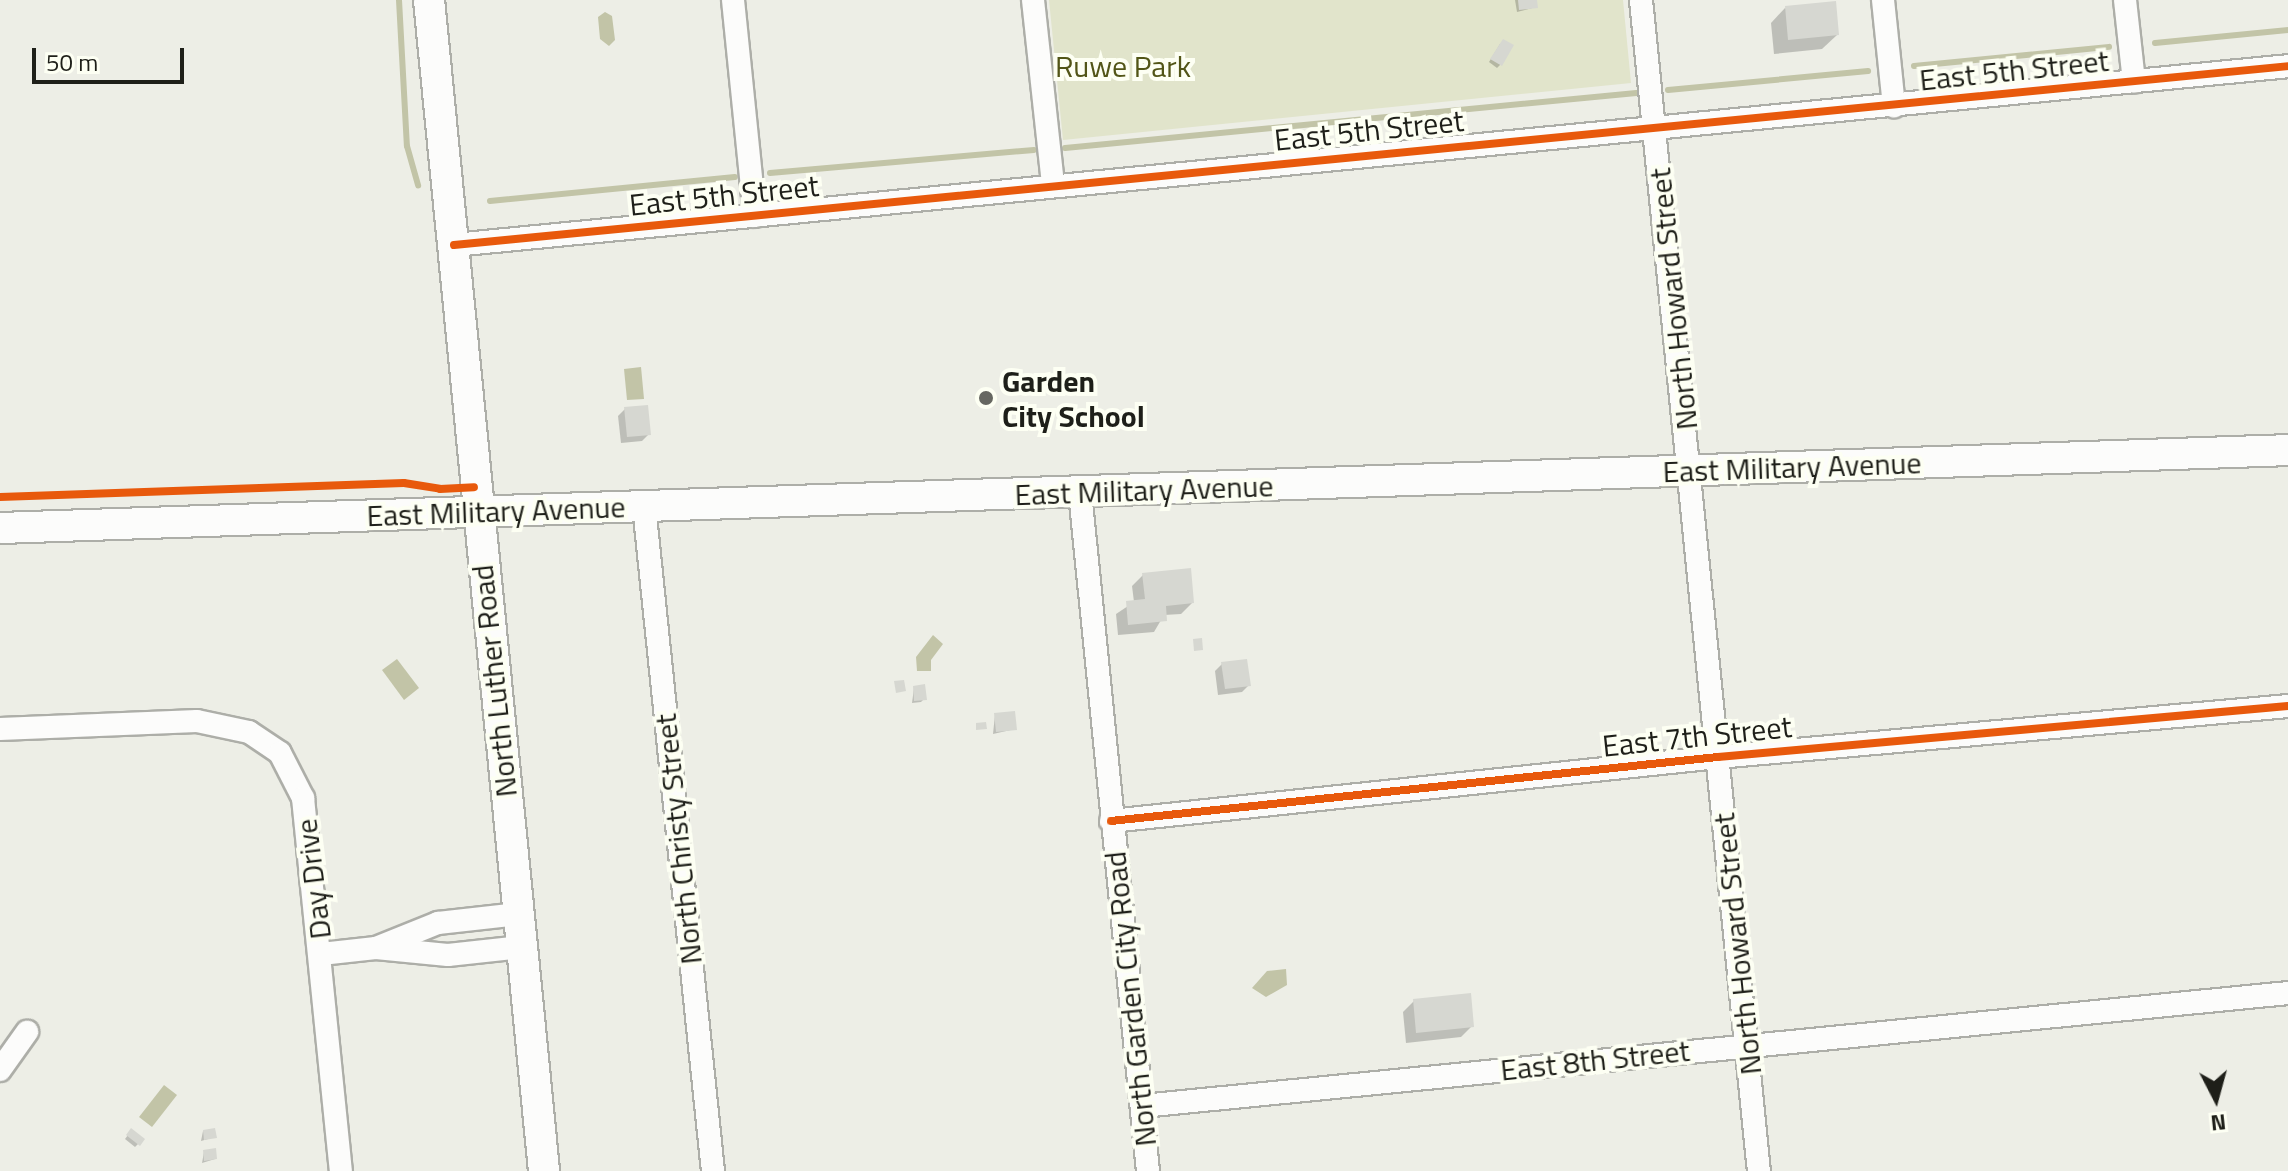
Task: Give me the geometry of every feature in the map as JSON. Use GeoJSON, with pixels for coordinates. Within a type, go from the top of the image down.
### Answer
{"type":"FeatureCollection","features":[{"type":"Feature","properties":{"kind":"main road","name":"North Luther Road"},"geometry":{"type":"LineString","coordinates":[[429,0],[544,1171]]}},
{"type":"Feature","properties":{"kind":"main road","name":"East Military Avenue"},"geometry":{"type":"LineString","coordinates":[[0,528],[2288,450]]}},
{"type":"Feature","properties":{"kind":"street"},"geometry":{"type":"LineString","coordinates":[[733,0],[755,216]]}},
{"type":"Feature","properties":{"kind":"street"},"geometry":{"type":"LineString","coordinates":[[1033,0],[1053,185]]}},
{"type":"Feature","properties":{"kind":"street","name":"North Howard Street"},"geometry":{"type":"LineString","coordinates":[[1641,0],[1691,471],[1759,1171]]}},
{"type":"Feature","properties":{"kind":"street"},"geometry":{"type":"LineString","coordinates":[[1883,0],[1894,106]]}},
{"type":"Feature","properties":{"kind":"street"},"geometry":{"type":"LineString","coordinates":[[2125,0],[2134,82]]}},
{"type":"Feature","properties":{"kind":"street","name":"East 5th Street"},"geometry":{"type":"LineString","coordinates":[[454,245],[2288,66]]}},
{"type":"Feature","properties":{"kind":"street","name":"North Garden City Road"},"geometry":{"type":"LineString","coordinates":[[1080,492],[1148,1171]]}},
{"type":"Feature","properties":{"kind":"street","name":"North Christy Street"},"geometry":{"type":"LineString","coordinates":[[644,506],[713,1171]]}},
{"type":"Feature","properties":{"kind":"street","name":"East 7th Street"},"geometry":{"type":"LineString","coordinates":[[1111,821],[1718,757],[2288,706]]}},
{"type":"Feature","properties":{"kind":"street","name":"Day Drive"},"geometry":{"type":"LineString","coordinates":[[0,729],[127,720],[223,724],[268,741],[280,753],[303,798],[341,1171]]}},
{"type":"Feature","properties":{"kind":"street"},"geometry":{"type":"LineString","coordinates":[[376,948],[438,923],[518,914]]}},
{"type":"Feature","properties":{"kind":"street"},"geometry":{"type":"LineString","coordinates":[[321,954],[376,948],[448,955],[522,947]]}},
{"type":"Feature","properties":{"kind":"street","name":"East 8th Street"},"geometry":{"type":"LineString","coordinates":[[1142,1106],[2288,993]]}},
{"type":"Feature","properties":{"kind":"street"},"geometry":{"type":"LineString","coordinates":[[0,1070],[27,1032]]}},
{"type":"Feature","properties":{"kind":"green space","name":"Ruwe Park"},"geometry":{"type":"Polygon","coordinates":[[[1049,0],[1623,0],[1631,83],[1063,140],[1049,0]]]}},
{"type":"Feature","properties":{"kind":"shaded area"},"geometry":{"type":"Polygon","coordinates":[[[605,12],[612,16],[615,40],[609,46],[600,39],[598,17],[605,12]]]}},
{"type":"Feature","properties":{"kind":"shaded area"},"geometry":{"type":"Polygon","coordinates":[[[641,367],[644,399],[627,400],[624,369],[641,367]]]}},
{"type":"Feature","properties":{"kind":"shaded area"},"geometry":{"type":"Polygon","coordinates":[[[933,635],[943,644],[931,660],[931,671],[917,671],[916,657],[933,635]]]}},
{"type":"Feature","properties":{"kind":"shaded area"},"geometry":{"type":"Polygon","coordinates":[[[397,659],[419,688],[404,700],[382,670],[397,659]]]}},
{"type":"Feature","properties":{"kind":"shaded area"},"geometry":{"type":"Polygon","coordinates":[[[1286,969],[1287,985],[1266,997],[1252,988],[1267,971],[1286,969]]]}},
{"type":"Feature","properties":{"kind":"shaded area"},"geometry":{"type":"Polygon","coordinates":[[[164,1085],[177,1095],[152,1127],[139,1117],[164,1085]]]}},
{"type":"Feature","properties":{"kind":"building"},"geometry":{"type":"Polygon","coordinates":[[[1518,0],[1537,0],[1538,8],[1519,10],[1518,0]]]}},
{"type":"Feature","properties":{"kind":"building"},"geometry":{"type":"Polygon","coordinates":[[[1836,1],[1839,35],[1788,40],[1785,6],[1836,1]]]}},
{"type":"Feature","properties":{"kind":"building"},"geometry":{"type":"Polygon","coordinates":[[[1503,39],[1514,45],[1502,66],[1490,59],[1503,39]]]}},
{"type":"Feature","properties":{"kind":"building"},"geometry":{"type":"Polygon","coordinates":[[[648,405],[651,435],[627,437],[624,407],[648,405]]]}},
{"type":"Feature","properties":{"kind":"building"},"geometry":{"type":"Polygon","coordinates":[[[1191,568],[1194,603],[1166,606],[1167,621],[1128,625],[1126,601],[1145,599],[1142,573],[1191,568]]]}},
{"type":"Feature","properties":{"kind":"building"},"geometry":{"type":"Polygon","coordinates":[[[1202,638],[1203,650],[1194,651],[1193,639],[1202,638]]]}},
{"type":"Feature","properties":{"kind":"building"},"geometry":{"type":"Polygon","coordinates":[[[1247,659],[1251,686],[1225,689],[1221,662],[1247,659]]]}},
{"type":"Feature","properties":{"kind":"building"},"geometry":{"type":"Polygon","coordinates":[[[904,680],[906,691],[896,693],[894,681],[904,680]]]}},
{"type":"Feature","properties":{"kind":"building"},"geometry":{"type":"Polygon","coordinates":[[[925,684],[927,700],[914,701],[913,686],[925,684]]]}},
{"type":"Feature","properties":{"kind":"building"},"geometry":{"type":"Polygon","coordinates":[[[1015,711],[1017,730],[996,732],[994,713],[1015,711]]]}},
{"type":"Feature","properties":{"kind":"building"},"geometry":{"type":"Polygon","coordinates":[[[986,722],[987,729],[976,730],[976,723],[986,722]]]}},
{"type":"Feature","properties":{"kind":"building"},"geometry":{"type":"Polygon","coordinates":[[[1471,993],[1474,1027],[1416,1033],[1413,999],[1471,993]]]}},
{"type":"Feature","properties":{"kind":"building"},"geometry":{"type":"Polygon","coordinates":[[[131,1128],[145,1139],[140,1146],[126,1135],[131,1128]]]}},
{"type":"Feature","properties":{"kind":"building"},"geometry":{"type":"Polygon","coordinates":[[[215,1128],[217,1138],[204,1140],[203,1130],[215,1128]]]}},
{"type":"Feature","properties":{"kind":"building"},"geometry":{"type":"Polygon","coordinates":[[[216,1148],[217,1159],[204,1161],[203,1150],[216,1148]]]}},
{"type":"Feature","properties":{"kind":"waterway"},"geometry":{"type":"LineString","coordinates":[[399,0],[407,146],[418,185]]}},
{"type":"Feature","properties":{"kind":"waterway"},"geometry":{"type":"LineString","coordinates":[[2155,43],[2288,30]]}},
{"type":"Feature","properties":{"kind":"waterway"},"geometry":{"type":"LineString","coordinates":[[1914,66],[2109,47]]}},
{"type":"Feature","properties":{"kind":"waterway"},"geometry":{"type":"LineString","coordinates":[[1668,90],[1868,71]]}},
{"type":"Feature","properties":{"kind":"waterway"},"geometry":{"type":"LineString","coordinates":[[1065,148],[1636,93]]}},
{"type":"Feature","properties":{"kind":"waterway"},"geometry":{"type":"LineString","coordinates":[[770,173],[1034,150]]}},
{"type":"Feature","properties":{"kind":"waterway"},"geometry":{"type":"LineString","coordinates":[[490,201],[735,177]]}},
{"type":"Feature","properties":{"kind":"cycle path"},"geometry":{"type":"LineString","coordinates":[[454,245],[2288,66]]}},
{"type":"Feature","properties":{"kind":"cycle path"},"geometry":{"type":"LineString","coordinates":[[0,497],[404,483],[440,489],[474,487]]}},
{"type":"Feature","properties":{"kind":"cycle path"},"geometry":{"type":"LineString","coordinates":[[1111,821],[1718,757],[2288,706]]}},
{"type":"Feature","properties":{"kind":"place","name":"Garden City School"},"geometry":{"type":"Point","coordinates":[986,398]}}]}
